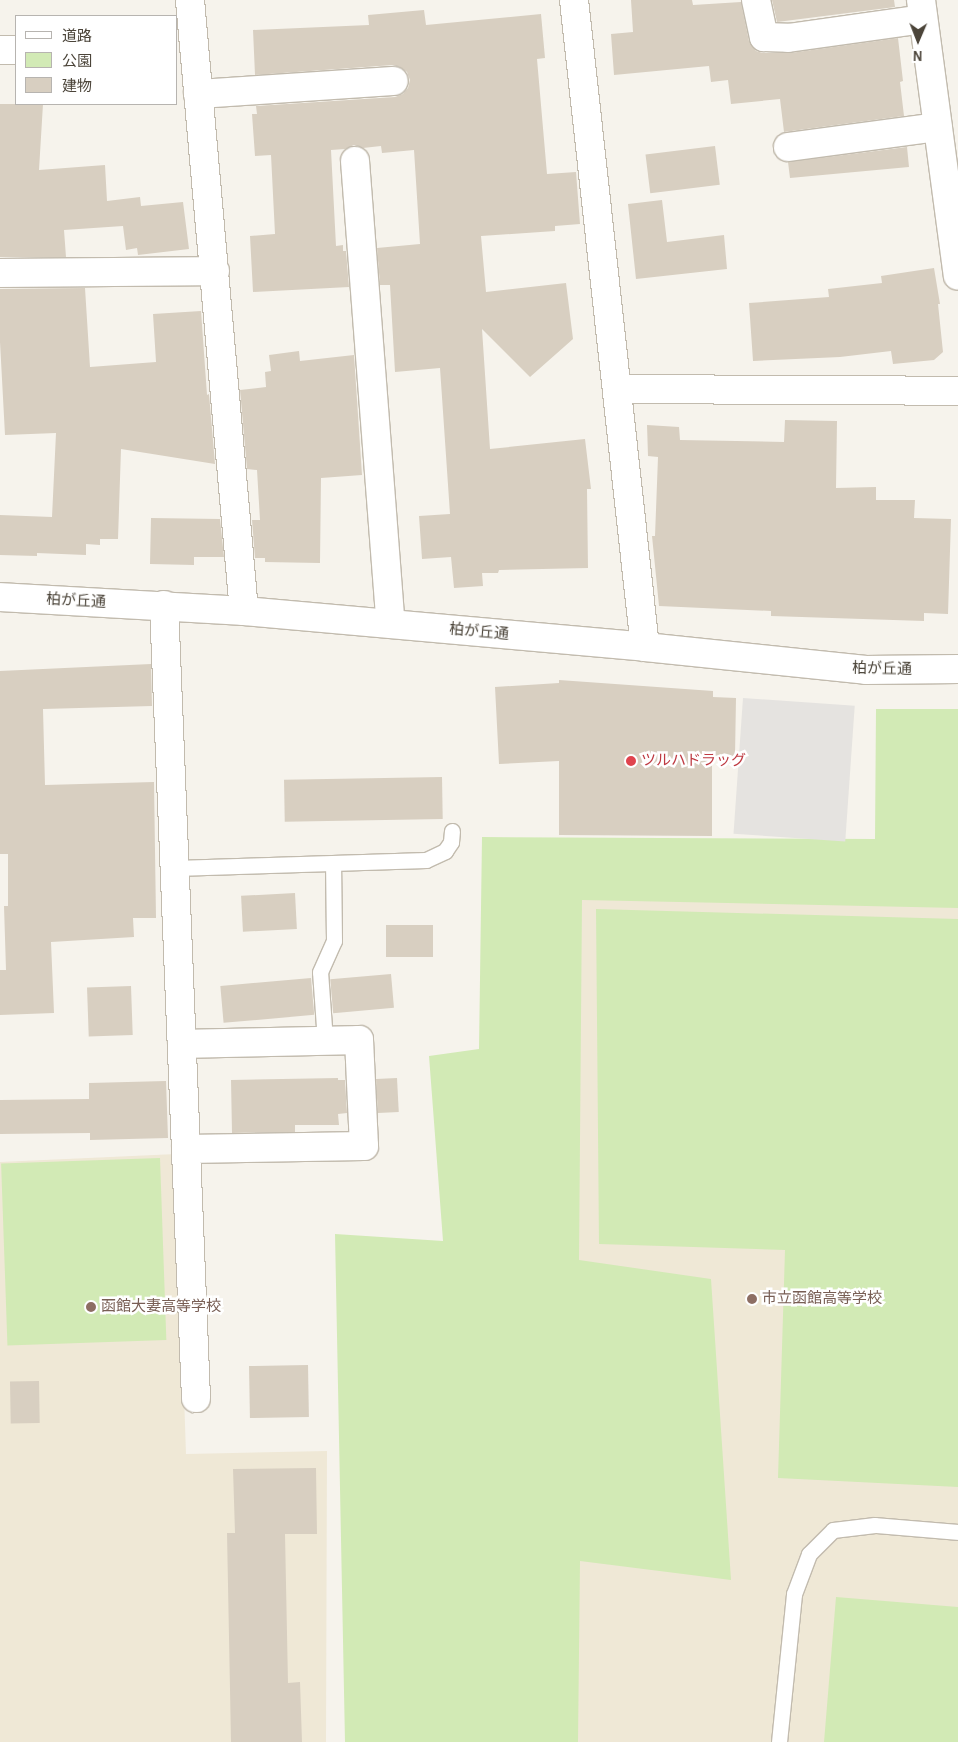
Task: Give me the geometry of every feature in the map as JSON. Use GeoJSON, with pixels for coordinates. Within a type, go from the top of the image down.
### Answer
{"type":"FeatureCollection","features":[{"type":"Feature","properties":{"kind":"street"},"geometry":{"type":"LineString","coordinates":[[190,0],[186,52],[198,94],[244,611]]}},
{"type":"Feature","properties":{"kind":"street"},"geometry":{"type":"LineString","coordinates":[[574,0],[646,647]]}},
{"type":"Feature","properties":{"kind":"street"},"geometry":{"type":"LineString","coordinates":[[756,0],[764,37],[788,38],[922,9],[958,276]]}},
{"type":"Feature","properties":{"kind":"street"},"geometry":{"type":"LineString","coordinates":[[0,50],[15,50]]}},
{"type":"Feature","properties":{"kind":"street"},"geometry":{"type":"LineString","coordinates":[[198,94],[394,81]]}},
{"type":"Feature","properties":{"kind":"street"},"geometry":{"type":"LineString","coordinates":[[788,147],[938,127]]}},
{"type":"Feature","properties":{"kind":"street"},"geometry":{"type":"LineString","coordinates":[[355,161],[391,624]]}},
{"type":"Feature","properties":{"kind":"street"},"geometry":{"type":"LineString","coordinates":[[0,273],[215,271]]}},
{"type":"Feature","properties":{"kind":"street"},"geometry":{"type":"LineString","coordinates":[[618,389],[958,391]]}},
{"type":"Feature","properties":{"kind":"street","name":"柏が丘通"},"geometry":{"type":"LineString","coordinates":[[0,597],[244,611],[646,647],[866,670],[958,669]]}},
{"type":"Feature","properties":{"kind":"street"},"geometry":{"type":"LineString","coordinates":[[164,606],[196,1398]]}},
{"type":"Feature","properties":{"kind":"street"},"geometry":{"type":"LineString","coordinates":[[182,1044],[359,1040],[364,1146],[186,1149]]}},
{"type":"Feature","properties":{"kind":"lane"},"geometry":{"type":"LineString","coordinates":[[175,868],[426,860],[445,851],[451,842],[452,831]]}},
{"type":"Feature","properties":{"kind":"lane"},"geometry":{"type":"LineString","coordinates":[[325,1041],[320,972],[334,941],[333,864]]}},
{"type":"Feature","properties":{"kind":"lane"},"geometry":{"type":"LineString","coordinates":[[779,1742],[794,1594],[809,1554],[833,1530],[875,1525],[958,1532]]}},
{"type":"Feature","properties":{"kind":"shaded area"},"geometry":{"type":"Polygon","coordinates":[[[743,698],[855,706],[845,841],[734,834],[743,698]]]}},
{"type":"Feature","properties":{"kind":"shaded area","name":"市立函館高等学校"},"geometry":{"type":"Polygon","coordinates":[[[958,713],[958,1742],[539,1742],[553,857],[883,854],[958,713]]]}},
{"type":"Feature","properties":{"kind":"shaded area","name":"函館大妻高等学校"},"geometry":{"type":"Polygon","coordinates":[[[176,1154],[186,1454],[327,1451],[326,1742],[0,1742],[0,1162],[176,1154]]]}},
{"type":"Feature","properties":{"kind":"green space"},"geometry":{"type":"Polygon","coordinates":[[[876,709],[958,709],[958,908],[582,900],[579,1260],[711,1279],[731,1580],[580,1561],[578,1742],[345,1742],[335,1234],[443,1241],[429,1056],[479,1049],[482,837],[875,839],[876,709]]]}},
{"type":"Feature","properties":{"kind":"green space"},"geometry":{"type":"Polygon","coordinates":[[[596,909],[958,919],[958,1487],[778,1478],[785,1250],[599,1244],[596,909]]]}},
{"type":"Feature","properties":{"kind":"green space"},"geometry":{"type":"Polygon","coordinates":[[[160,1158],[166,1340],[7,1345],[1,1164],[160,1158]]]}},
{"type":"Feature","properties":{"kind":"green space"},"geometry":{"type":"Polygon","coordinates":[[[836,1597],[958,1607],[958,1742],[824,1742],[836,1597]]]}},
{"type":"Feature","properties":{"kind":"building"},"geometry":{"type":"Polygon","coordinates":[[[631,0],[692,0],[693,5],[741,2],[749,41],[756,51],[763,53],[790,53],[898,38],[903,81],[900,82],[904,116],[784,132],[780,99],[731,104],[728,80],[711,82],[709,66],[614,75],[611,34],[633,32],[631,0]]]}},
{"type":"Feature","properties":{"kind":"building"},"geometry":{"type":"Polygon","coordinates":[[[772,0],[894,0],[895,7],[777,22],[772,0]]]}},
{"type":"Feature","properties":{"kind":"building"},"geometry":{"type":"Polygon","coordinates":[[[424,10],[426,25],[541,14],[545,58],[537,59],[547,174],[576,172],[580,224],[555,226],[555,231],[481,236],[486,292],[566,283],[573,339],[530,377],[482,329],[490,449],[585,439],[591,489],[587,489],[588,568],[499,570],[498,573],[482,573],[483,586],[454,588],[451,557],[422,559],[419,516],[450,514],[440,368],[395,372],[390,285],[380,285],[377,248],[420,244],[414,150],[382,153],[381,146],[363,148],[354,145],[345,149],[331,150],[336,246],[343,245],[343,251],[346,251],[349,287],[253,292],[250,236],[275,234],[271,155],[255,156],[252,114],[257,114],[256,106],[395,97],[403,94],[408,88],[410,80],[407,72],[393,65],[255,75],[253,30],[369,25],[368,15],[424,10]]]}},
{"type":"Feature","properties":{"kind":"building"},"geometry":{"type":"Polygon","coordinates":[[[0,104],[43,105],[39,170],[105,165],[107,201],[140,197],[141,206],[183,202],[189,249],[138,255],[137,248],[126,250],[123,226],[64,230],[66,257],[0,257],[0,104]]]}},
{"type":"Feature","properties":{"kind":"building"},"geometry":{"type":"Polygon","coordinates":[[[715,146],[720,185],[650,193],[646,155],[715,146]]]}},
{"type":"Feature","properties":{"kind":"building"},"geometry":{"type":"Polygon","coordinates":[[[907,147],[909,167],[790,178],[788,162],[907,147]]]}},
{"type":"Feature","properties":{"kind":"building"},"geometry":{"type":"Polygon","coordinates":[[[662,200],[667,242],[724,235],[727,269],[636,279],[628,204],[662,200]]]}},
{"type":"Feature","properties":{"kind":"building"},"geometry":{"type":"Polygon","coordinates":[[[934,268],[940,304],[938,304],[943,352],[934,360],[893,364],[891,351],[840,357],[753,361],[749,303],[829,297],[828,289],[882,283],[881,276],[934,268]]]}},
{"type":"Feature","properties":{"kind":"building"},"geometry":{"type":"Polygon","coordinates":[[[85,288],[90,367],[156,362],[153,314],[201,311],[207,395],[209,394],[215,464],[121,449],[118,539],[100,539],[100,545],[86,544],[86,555],[37,553],[37,556],[0,555],[0,515],[52,517],[56,433],[5,435],[0,342],[0,289],[85,288]]]}},
{"type":"Feature","properties":{"kind":"building"},"geometry":{"type":"Polygon","coordinates":[[[299,351],[300,361],[354,355],[362,475],[321,478],[320,563],[265,562],[265,558],[255,558],[252,520],[260,520],[257,470],[247,469],[240,390],[266,387],[265,372],[271,371],[269,355],[299,351]]]}},
{"type":"Feature","properties":{"kind":"building"},"geometry":{"type":"Polygon","coordinates":[[[785,420],[837,421],[836,488],[876,487],[876,500],[915,500],[914,518],[951,519],[948,614],[924,613],[924,621],[771,616],[771,611],[659,606],[652,536],[655,536],[658,457],[648,456],[647,425],[679,427],[680,440],[784,442],[785,420]]]}},
{"type":"Feature","properties":{"kind":"building"},"geometry":{"type":"Polygon","coordinates":[[[151,518],[220,519],[224,557],[194,557],[194,565],[150,564],[151,518]]]}},
{"type":"Feature","properties":{"kind":"building"},"geometry":{"type":"Polygon","coordinates":[[[151,664],[152,706],[43,709],[45,785],[154,782],[156,918],[133,918],[134,937],[51,942],[54,1013],[0,1015],[0,970],[6,970],[4,906],[8,906],[8,854],[0,854],[0,671],[151,664]]]}},
{"type":"Feature","properties":{"kind":"building"},"geometry":{"type":"Polygon","coordinates":[[[559,680],[713,691],[713,697],[736,698],[735,756],[712,756],[712,836],[559,835],[559,761],[499,764],[495,687],[559,683],[559,680]]]}},
{"type":"Feature","properties":{"kind":"building"},"geometry":{"type":"Polygon","coordinates":[[[442,777],[443,819],[285,822],[284,780],[442,777]]]}},
{"type":"Feature","properties":{"kind":"building"},"geometry":{"type":"Polygon","coordinates":[[[295,893],[297,929],[243,932],[241,896],[295,893]]]}},
{"type":"Feature","properties":{"kind":"building"},"geometry":{"type":"Polygon","coordinates":[[[386,925],[433,925],[433,957],[386,957],[386,925]]]}},
{"type":"Feature","properties":{"kind":"building"},"geometry":{"type":"Polygon","coordinates":[[[391,974],[394,1008],[333,1013],[330,979],[391,974]]]}},
{"type":"Feature","properties":{"kind":"building"},"geometry":{"type":"Polygon","coordinates":[[[311,978],[314,1015],[224,1023],[220,986],[311,978]]]}},
{"type":"Feature","properties":{"kind":"building"},"geometry":{"type":"Polygon","coordinates":[[[131,986],[133,1035],[89,1037],[87,988],[131,986]]]}},
{"type":"Feature","properties":{"kind":"building"},"geometry":{"type":"Polygon","coordinates":[[[338,1078],[338,1080],[345,1080],[347,1113],[338,1114],[339,1125],[295,1125],[295,1132],[232,1133],[231,1080],[338,1078]]]}},
{"type":"Feature","properties":{"kind":"building"},"geometry":{"type":"Polygon","coordinates":[[[397,1078],[399,1112],[378,1113],[376,1079],[397,1078]]]}},
{"type":"Feature","properties":{"kind":"building"},"geometry":{"type":"Polygon","coordinates":[[[166,1081],[168,1138],[90,1140],[90,1133],[0,1134],[0,1100],[89,1099],[89,1083],[166,1081]]]}},
{"type":"Feature","properties":{"kind":"building"},"geometry":{"type":"Polygon","coordinates":[[[308,1365],[309,1417],[250,1418],[249,1366],[308,1365]]]}},
{"type":"Feature","properties":{"kind":"building"},"geometry":{"type":"Polygon","coordinates":[[[39,1381],[40,1423],[11,1423],[10,1382],[39,1381]]]}},
{"type":"Feature","properties":{"kind":"building"},"geometry":{"type":"Polygon","coordinates":[[[316,1468],[317,1534],[285,1534],[288,1683],[300,1682],[302,1742],[231,1742],[227,1533],[235,1533],[233,1469],[316,1468]]]}},
{"type":"Feature","properties":{"kind":"place","name":"ツルハドラッグ"},"geometry":{"type":"Point","coordinates":[631,761]}},
{"type":"Feature","properties":{"kind":"place","name":"市立函館高等学校"},"geometry":{"type":"Point","coordinates":[752,1299]}},
{"type":"Feature","properties":{"kind":"place","name":"函館大妻高等学校"},"geometry":{"type":"Point","coordinates":[91,1307]}}]}
